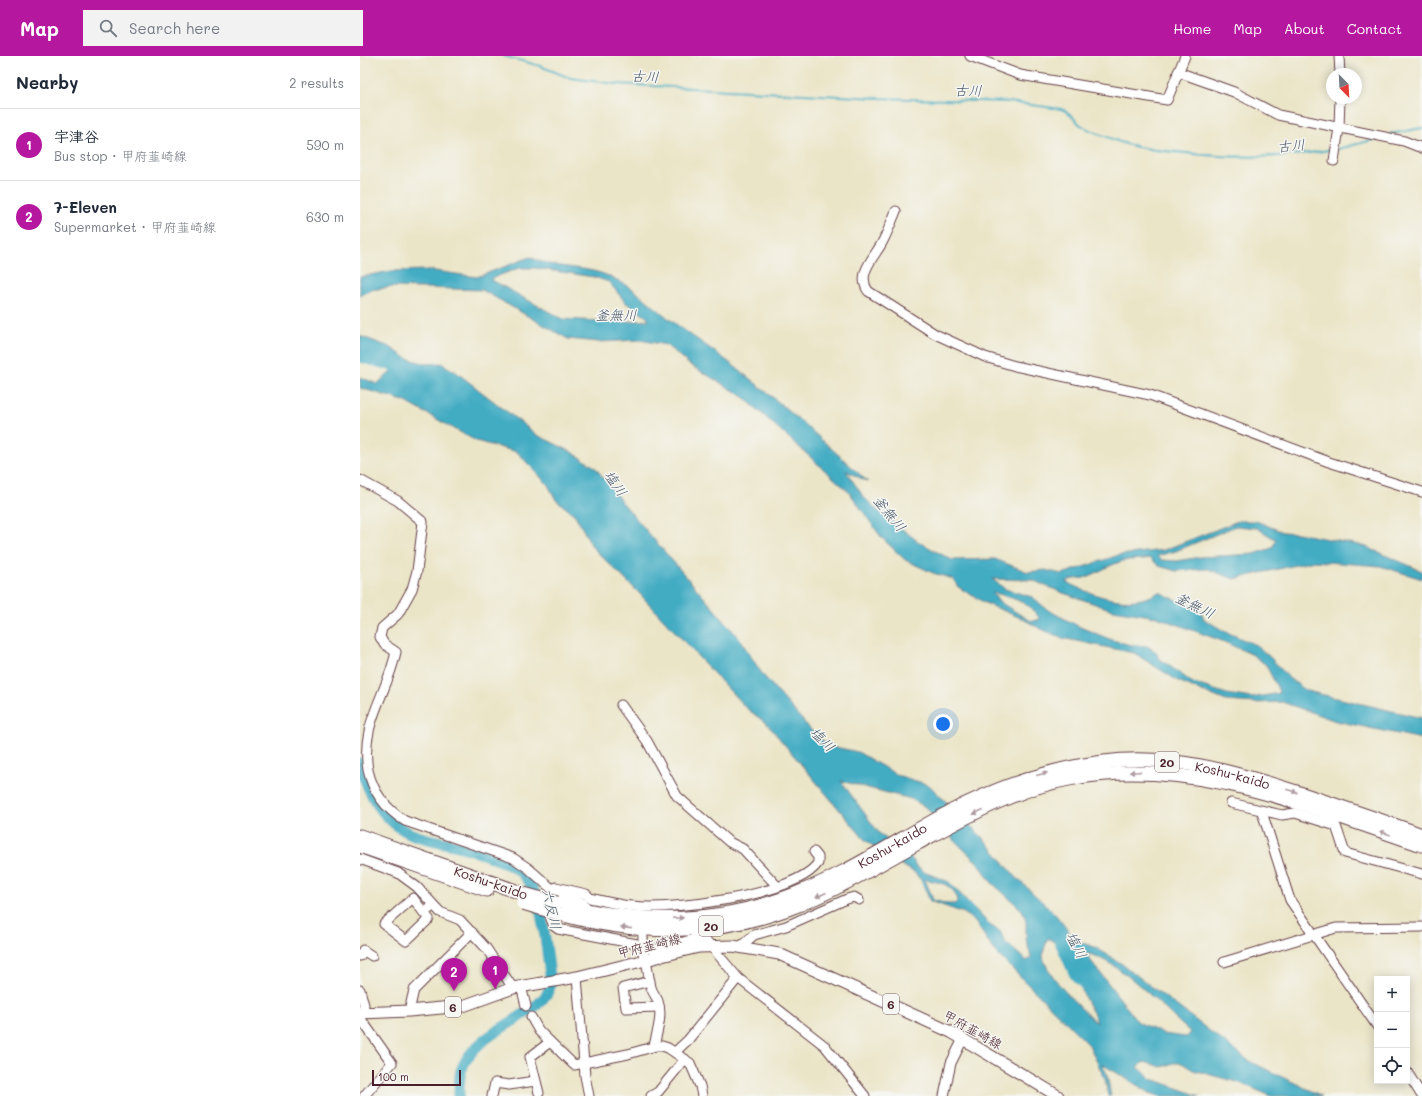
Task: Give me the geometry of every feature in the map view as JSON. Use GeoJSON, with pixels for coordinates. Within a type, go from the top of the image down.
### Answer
{"type":"FeatureCollection","features":[{"type":"Feature","properties":{"kind":"highway","name":"Koshu-kaido"},"geometry":{"type":"LineString","coordinates":[[556,912],[586,910],[643,924],[685,929],[754,918],[787,909],[821,895],[853,873],[952,824],[1009,791],[1039,786],[1069,778],[1108,773],[1147,772],[1190,775],[1235,784],[1322,811],[1422,845]]}},
{"type":"Feature","properties":{"kind":"highway","name":"Koshu-kaido"},"geometry":{"type":"LineString","coordinates":[[1322,811],[1422,835]]}},
{"type":"Feature","properties":{"kind":"highway","name":"Koshu-kaido"},"geometry":{"type":"LineString","coordinates":[[360,836],[556,912],[617,927],[643,924]]}},
{"type":"Feature","properties":{"kind":"highway","name":"Koshu-kaido"},"geometry":{"type":"LineString","coordinates":[[360,846],[523,898]]}},
{"type":"Feature","properties":{"kind":"main road","name":"甲府韮崎線"},"geometry":{"type":"LineString","coordinates":[[360,1013],[409,1011],[463,1006],[517,987],[577,977],[686,950],[711,946],[741,946],[779,954],[922,1018],[963,1039],[1054,1095]]}},
{"type":"Feature","properties":{"kind":"street"},"geometry":{"type":"LineString","coordinates":[[970,56],[1020,75],[1167,100],[1185,56]]}},
{"type":"Feature","properties":{"kind":"street"},"geometry":{"type":"LineString","coordinates":[[1339,56],[1340,68]]}},
{"type":"Feature","properties":{"kind":"street"},"geometry":{"type":"LineString","coordinates":[[1178,72],[1234,92],[1278,115],[1404,141],[1422,148]]}},
{"type":"Feature","properties":{"kind":"street"},"geometry":{"type":"LineString","coordinates":[[1334,161],[1339,128],[1340,104]]}},
{"type":"Feature","properties":{"kind":"street"},"geometry":{"type":"LineString","coordinates":[[896,211],[884,240],[864,274],[865,286],[868,292],[935,334],[985,357],[1015,366],[1150,395],[1329,462],[1422,492]]}},
{"type":"Feature","properties":{"kind":"street"},"geometry":{"type":"LineString","coordinates":[[360,480],[398,501],[423,522],[417,571],[412,589],[398,614],[382,628],[380,637],[384,644],[396,652],[394,665],[374,711],[366,741],[364,767],[370,781],[379,798],[402,819],[513,858],[547,889],[583,903],[586,910]]}},
{"type":"Feature","properties":{"kind":"street"},"geometry":{"type":"LineString","coordinates":[[621,705],[647,741],[678,796],[729,842],[743,849],[777,886]]}},
{"type":"Feature","properties":{"kind":"street"},"geometry":{"type":"LineString","coordinates":[[1231,803],[1262,812],[1282,815],[1322,811],[1336,826],[1345,853],[1422,874]]}},
{"type":"Feature","properties":{"kind":"street"},"geometry":{"type":"LineString","coordinates":[[1262,812],[1290,900],[1374,1022]]}},
{"type":"Feature","properties":{"kind":"street"},"geometry":{"type":"LineString","coordinates":[[547,889],[558,887],[586,894],[590,898],[632,906],[676,906],[744,900],[811,871],[818,863],[818,858],[814,852]]}},
{"type":"Feature","properties":{"kind":"street"},"geometry":{"type":"LineString","coordinates":[[361,860],[398,873],[407,879],[440,912],[460,920],[486,948],[517,987],[526,1006]]}},
{"type":"Feature","properties":{"kind":"street"},"geometry":{"type":"LineString","coordinates":[[741,946],[753,931],[786,926],[847,898],[854,897],[859,900]]}},
{"type":"Feature","properties":{"kind":"street"},"geometry":{"type":"LineString","coordinates":[[412,898],[424,913],[429,919],[406,941],[384,924],[412,898]]}},
{"type":"Feature","properties":{"kind":"street"},"geometry":{"type":"LineString","coordinates":[[424,913],[434,906]]}},
{"type":"Feature","properties":{"kind":"street"},"geometry":{"type":"LineString","coordinates":[[556,912],[554,926],[558,929],[637,944],[647,960],[650,981],[659,1007],[660,1020],[654,1046]]}},
{"type":"Feature","properties":{"kind":"street"},"geometry":{"type":"LineString","coordinates":[[643,924],[644,943],[648,949],[653,950],[704,938],[738,978],[825,1046],[865,1096]]}},
{"type":"Feature","properties":{"kind":"street"},"geometry":{"type":"LineString","coordinates":[[1224,962],[1313,934],[1342,927],[1422,927]]}},
{"type":"Feature","properties":{"kind":"street"},"geometry":{"type":"LineString","coordinates":[[409,1011],[414,990],[472,932]]}},
{"type":"Feature","properties":{"kind":"street"},"geometry":{"type":"LineString","coordinates":[[360,956],[363,950],[372,956]]}},
{"type":"Feature","properties":{"kind":"street"},"geometry":{"type":"LineString","coordinates":[[577,977],[584,1064],[589,1096]]}},
{"type":"Feature","properties":{"kind":"street"},"geometry":{"type":"LineString","coordinates":[[675,1052],[688,1040],[738,978]]}},
{"type":"Feature","properties":{"kind":"street"},"geometry":{"type":"LineString","coordinates":[[650,981],[623,988],[626,1008],[659,1007]]}},
{"type":"Feature","properties":{"kind":"street"},"geometry":{"type":"LineString","coordinates":[[360,990],[364,1005],[360,1013],[361,1019],[392,1063],[364,1096]]}},
{"type":"Feature","properties":{"kind":"street"},"geometry":{"type":"LineString","coordinates":[[532,1017],[539,1031],[574,1065],[584,1064],[654,1046],[662,1046],[675,1052],[685,1059],[693,1070],[702,1096]]}},
{"type":"Feature","properties":{"kind":"street"},"geometry":{"type":"LineString","coordinates":[[944,1096],[951,1063],[963,1039]]}},
{"type":"Feature","properties":{"kind":"street"},"geometry":{"type":"LineString","coordinates":[[538,1094],[530,1057],[550,1042]]}},
{"type":"Feature","properties":{"kind":"street"},"geometry":{"type":"LineString","coordinates":[[651,1096],[658,1092],[685,1059]]}},
{"type":"Feature","properties":{"kind":"street"},"geometry":{"type":"LineString","coordinates":[[1410,1077],[1422,1096]]}},
{"type":"Feature","properties":{"kind":"street"},"geometry":{"type":"LineString","coordinates":[[492,1096],[494,1083],[508,1085],[535,1081]]}},
{"type":"Feature","properties":{"kind":"water"},"geometry":{"type":"Polygon","coordinates":[[[530,257],[549,264],[590,270],[609,276],[628,286],[766,391],[818,436],[868,482],[846,471],[863,496],[877,510],[919,542],[952,560],[995,559],[1028,572],[1045,570],[1062,574],[1119,555],[1164,550],[1238,521],[1256,521],[1283,532],[1297,533],[1364,546],[1422,571],[1422,579],[1380,566],[1314,561],[1234,579],[1208,569],[1176,571],[1159,566],[1150,558],[1122,561],[1084,578],[1073,579],[1066,582],[1088,592],[1112,599],[1136,600],[1159,592],[1201,611],[1204,619],[1224,631],[1256,645],[1270,657],[1290,679],[1307,691],[1422,718],[1422,739],[1336,721],[1282,702],[1254,703],[1226,701],[1178,681],[1134,653],[1062,638],[1021,618],[985,603],[958,587],[953,579],[933,573],[905,560],[881,537],[849,492],[741,395],[690,365],[666,345],[640,340],[598,342],[568,339],[482,290],[392,287],[370,290],[360,295],[360,277],[391,271],[428,270],[477,277],[530,257]],[[519,268],[490,279],[562,319],[621,322],[648,320],[648,318],[625,302],[609,282],[594,277],[534,268],[519,268]],[[1236,526],[1176,551],[1157,556],[1162,560],[1176,561],[1201,557],[1254,554],[1272,548],[1276,540],[1257,528],[1236,526]],[[992,579],[1005,589],[1032,597],[1048,610],[1080,627],[1112,640],[1131,645],[1147,646],[1155,651],[1160,659],[1193,683],[1227,694],[1251,698],[1280,693],[1266,665],[1253,655],[1222,641],[1157,617],[1113,610],[1063,593],[1032,580],[992,579]],[[992,592],[998,601],[1029,620],[1034,621],[1040,619],[1025,604],[1013,598],[992,592]]]}},
{"type":"Feature","properties":{"kind":"water"},"geometry":{"type":"Polygon","coordinates":[[[360,336],[390,347],[406,358],[426,364],[441,363],[456,372],[537,435],[570,451],[595,467],[621,501],[739,638],[763,675],[818,738],[835,747],[858,752],[897,775],[929,785],[983,838],[1017,878],[1056,915],[1076,941],[1095,947],[1122,964],[1249,1061],[1322,1096],[1271,1096],[1240,1083],[1193,1070],[1182,1063],[1173,1063],[1162,1067],[1144,1062],[1138,1067],[1152,1079],[1200,1096],[1160,1096],[1150,1093],[1102,1064],[1107,1074],[1111,1096],[1108,1096],[1105,1079],[1089,1045],[996,953],[975,922],[964,913],[930,901],[921,880],[915,873],[885,855],[864,839],[768,725],[745,707],[639,593],[593,548],[575,515],[556,500],[548,485],[517,452],[476,441],[404,401],[360,388],[360,377],[377,384],[392,371],[379,360],[360,353],[360,336]],[[841,781],[879,833],[913,860],[916,866],[924,872],[949,882],[991,926],[1000,931],[1005,942],[1027,961],[1031,957],[1026,939],[1026,920],[1022,910],[991,882],[980,865],[953,839],[927,808],[911,799],[841,781]],[[925,879],[933,900],[948,904],[955,904],[957,901],[956,895],[949,887],[925,879]],[[1048,938],[1043,956],[1046,964],[1057,982],[1097,1023],[1083,994],[1074,962],[1066,952],[1048,938]],[[1085,953],[1138,1022],[1163,1034],[1186,1037],[1190,1032],[1154,998],[1126,975],[1098,957],[1085,953]]]}},
{"type":"Feature","properties":{"kind":"waterway","name":"古川"},"geometry":{"type":"LineString","coordinates":[[504,56],[540,66],[570,78],[616,84],[878,98],[1009,102],[1061,109],[1068,112],[1081,125],[1088,129],[1123,143],[1141,148],[1205,155],[1242,157],[1297,155],[1334,149]]}},
{"type":"Feature","properties":{"kind":"waterway","name":"古川"},"geometry":{"type":"LineString","coordinates":[[1390,134],[1422,128]]}},
{"type":"Feature","properties":{"kind":"waterway","name":"古川"},"geometry":{"type":"LineString","coordinates":[[1338,149],[1376,139]]}},
{"type":"Feature","properties":{"kind":"waterway","name":"塩川"},"geometry":{"type":"LineString","coordinates":[[360,357],[397,367]]}},
{"type":"Feature","properties":{"kind":"waterway","name":"六反川"},"geometry":{"type":"LineString","coordinates":[[360,763],[368,787],[380,809],[397,826],[420,837],[466,848],[510,865],[520,871],[528,880],[539,907],[551,983],[546,995],[537,1005],[480,1043],[469,1056],[461,1071],[459,1080],[459,1096]]}},
{"type":"Feature","properties":{"kind":"waterway","name":"塩川"},"geometry":{"type":"LineString","coordinates":[[1060,942],[1075,975],[1088,988]]}},
{"type":"Feature","properties":{"kind":"place","name":"宇津谷"},"geometry":{"type":"Point","coordinates":[495,989]}},
{"type":"Feature","properties":{"kind":"place","name":"7-Eleven"},"geometry":{"type":"Point","coordinates":[454,991]}},
{"type":"Feature","properties":{"kind":"water label","name":"釜無川"},"geometry":{"type":"Point","coordinates":[616,314]}},
{"type":"Feature","properties":{"kind":"water label","name":"釜無川"},"geometry":{"type":"Point","coordinates":[890,513]}},
{"type":"Feature","properties":{"kind":"water label","name":"釜無川"},"geometry":{"type":"Point","coordinates":[1195,605]}}]}
